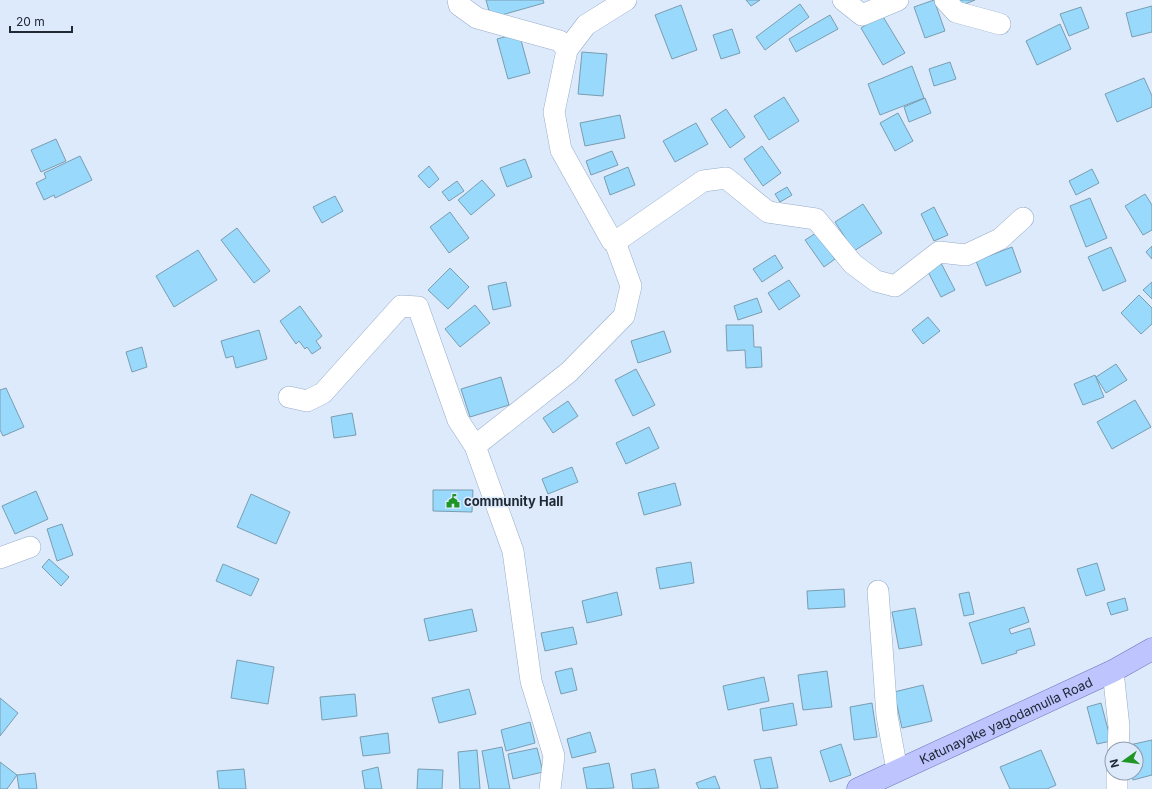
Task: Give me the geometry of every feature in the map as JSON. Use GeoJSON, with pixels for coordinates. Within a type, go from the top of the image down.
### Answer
{"type":"FeatureCollection","features":[{"type":"Feature","properties":{"kind":"main road","name":"Katunayake yagodamulla Road"},"geometry":{"type":"LineString","coordinates":[[858,789],[1113,671],[1152,649]]}},
{"type":"Feature","properties":{"kind":"street"},"geometry":{"type":"LineString","coordinates":[[458,0],[459,4],[477,18],[560,41],[567,50]]}},
{"type":"Feature","properties":{"kind":"street"},"geometry":{"type":"LineString","coordinates":[[475,446],[570,372],[624,316],[631,286],[615,242],[612,241],[561,150],[554,112],[567,50],[586,25],[626,0]]}},
{"type":"Feature","properties":{"kind":"street"},"geometry":{"type":"LineString","coordinates":[[843,0],[862,15],[898,0]]}},
{"type":"Feature","properties":{"kind":"street"},"geometry":{"type":"LineString","coordinates":[[945,0],[956,12],[1000,24]]}},
{"type":"Feature","properties":{"kind":"street"},"geometry":{"type":"LineString","coordinates":[[615,242],[703,181],[726,178],[768,212],[816,219],[853,264],[876,281],[895,286],[939,252],[966,254],[1000,239],[1023,218]]}},
{"type":"Feature","properties":{"kind":"street"},"geometry":{"type":"LineString","coordinates":[[289,397],[307,401],[322,393],[401,306],[418,307],[458,420],[475,446],[513,551],[531,681],[554,756],[550,789]]}},
{"type":"Feature","properties":{"kind":"street"},"geometry":{"type":"LineString","coordinates":[[0,558],[30,548]]}},
{"type":"Feature","properties":{"kind":"street"},"geometry":{"type":"LineString","coordinates":[[878,590],[887,716],[897,770]]}},
{"type":"Feature","properties":{"kind":"street"},"geometry":{"type":"LineString","coordinates":[[1113,671],[1119,727],[1118,741]]}},
{"type":"Feature","properties":{"kind":"building"},"geometry":{"type":"Polygon","coordinates":[[[486,0],[543,0],[544,3],[491,18],[486,0]]]}},
{"type":"Feature","properties":{"kind":"building"},"geometry":{"type":"Polygon","coordinates":[[[746,0],[760,0],[751,6],[746,0]]]}},
{"type":"Feature","properties":{"kind":"building"},"geometry":{"type":"Polygon","coordinates":[[[934,0],[945,31],[925,38],[914,7],[934,0]]]}},
{"type":"Feature","properties":{"kind":"building"},"geometry":{"type":"Polygon","coordinates":[[[955,0],[975,0],[958,7],[955,0]]]}},
{"type":"Feature","properties":{"kind":"building"},"geometry":{"type":"Polygon","coordinates":[[[800,4],[809,17],[765,50],[756,37],[800,4]]]}},
{"type":"Feature","properties":{"kind":"building"},"geometry":{"type":"Polygon","coordinates":[[[681,5],[697,50],[672,59],[655,15],[681,5]]]}},
{"type":"Feature","properties":{"kind":"building"},"geometry":{"type":"Polygon","coordinates":[[[1152,6],[1152,32],[1132,37],[1126,13],[1152,6]]]}},
{"type":"Feature","properties":{"kind":"building"},"geometry":{"type":"Polygon","coordinates":[[[1081,7],[1089,28],[1069,36],[1060,14],[1081,7]]]}},
{"type":"Feature","properties":{"kind":"building"},"geometry":{"type":"Polygon","coordinates":[[[830,15],[838,29],[796,52],[789,39],[830,15]]]}},
{"type":"Feature","properties":{"kind":"building"},"geometry":{"type":"Polygon","coordinates":[[[882,15],[905,53],[883,65],[861,28],[882,15]]]}},
{"type":"Feature","properties":{"kind":"building"},"geometry":{"type":"Polygon","coordinates":[[[1060,24],[1071,49],[1037,65],[1026,41],[1060,24]]]}},
{"type":"Feature","properties":{"kind":"building"},"geometry":{"type":"Polygon","coordinates":[[[732,29],[740,53],[721,59],[713,35],[732,29]]]}},
{"type":"Feature","properties":{"kind":"building"},"geometry":{"type":"Polygon","coordinates":[[[519,33],[530,73],[508,79],[497,39],[519,33]]]}},
{"type":"Feature","properties":{"kind":"building"},"geometry":{"type":"Polygon","coordinates":[[[582,52],[607,54],[603,96],[578,94],[582,52]]]}},
{"type":"Feature","properties":{"kind":"building"},"geometry":{"type":"Polygon","coordinates":[[[950,62],[956,79],[934,86],[929,69],[950,62]]]}},
{"type":"Feature","properties":{"kind":"building"},"geometry":{"type":"Polygon","coordinates":[[[912,66],[924,98],[880,115],[868,84],[912,66]]]}},
{"type":"Feature","properties":{"kind":"building"},"geometry":{"type":"Polygon","coordinates":[[[1144,78],[1152,96],[1152,107],[1117,122],[1105,94],[1144,78]]]}},
{"type":"Feature","properties":{"kind":"building"},"geometry":{"type":"Polygon","coordinates":[[[784,97],[799,121],[769,140],[754,116],[784,97]]]}},
{"type":"Feature","properties":{"kind":"building"},"geometry":{"type":"Polygon","coordinates":[[[925,98],[931,113],[909,122],[904,107],[925,98]]]}},
{"type":"Feature","properties":{"kind":"building"},"geometry":{"type":"Polygon","coordinates":[[[726,109],[745,137],[730,148],[711,119],[726,109]]]}},
{"type":"Feature","properties":{"kind":"building"},"geometry":{"type":"Polygon","coordinates":[[[898,113],[913,141],[895,151],[880,123],[898,113]]]}},
{"type":"Feature","properties":{"kind":"building"},"geometry":{"type":"Polygon","coordinates":[[[620,115],[625,138],[585,146],[580,123],[620,115]]]}},
{"type":"Feature","properties":{"kind":"building"},"geometry":{"type":"Polygon","coordinates":[[[696,123],[708,144],[675,162],[663,141],[696,123]]]}},
{"type":"Feature","properties":{"kind":"building"},"geometry":{"type":"Polygon","coordinates":[[[56,139],[66,161],[41,172],[31,150],[56,139]]]}},
{"type":"Feature","properties":{"kind":"building"},"geometry":{"type":"Polygon","coordinates":[[[762,146],[781,173],[763,186],[744,159],[762,146]]]}},
{"type":"Feature","properties":{"kind":"building"},"geometry":{"type":"Polygon","coordinates":[[[612,151],[618,165],[591,175],[586,161],[612,151]]]}},
{"type":"Feature","properties":{"kind":"building"},"geometry":{"type":"Polygon","coordinates":[[[80,156],[92,180],[55,198],[54,195],[44,200],[36,183],[46,178],[44,173],[80,156]]]}},
{"type":"Feature","properties":{"kind":"building"},"geometry":{"type":"Polygon","coordinates":[[[525,159],[532,177],[507,187],[500,168],[525,159]]]}},
{"type":"Feature","properties":{"kind":"building"},"geometry":{"type":"Polygon","coordinates":[[[429,166],[439,179],[429,188],[418,176],[429,166]]]}},
{"type":"Feature","properties":{"kind":"building"},"geometry":{"type":"Polygon","coordinates":[[[628,167],[635,185],[610,195],[604,177],[628,167]]]}},
{"type":"Feature","properties":{"kind":"building"},"geometry":{"type":"Polygon","coordinates":[[[1092,169],[1099,183],[1076,195],[1069,181],[1092,169]]]}},
{"type":"Feature","properties":{"kind":"building"},"geometry":{"type":"Polygon","coordinates":[[[482,180],[495,195],[471,215],[458,200],[482,180]]]}},
{"type":"Feature","properties":{"kind":"building"},"geometry":{"type":"Polygon","coordinates":[[[457,181],[464,191],[449,201],[442,192],[457,181]]]}},
{"type":"Feature","properties":{"kind":"building"},"geometry":{"type":"Polygon","coordinates":[[[787,187],[792,195],[780,202],[775,194],[787,187]]]}},
{"type":"Feature","properties":{"kind":"building"},"geometry":{"type":"Polygon","coordinates":[[[1145,194],[1152,205],[1152,230],[1143,235],[1125,206],[1145,194]]]}},
{"type":"Feature","properties":{"kind":"building"},"geometry":{"type":"Polygon","coordinates":[[[335,196],[343,211],[322,223],[313,207],[335,196]]]}},
{"type":"Feature","properties":{"kind":"building"},"geometry":{"type":"Polygon","coordinates":[[[1090,198],[1107,238],[1086,247],[1070,206],[1090,198]]]}},
{"type":"Feature","properties":{"kind":"building"},"geometry":{"type":"Polygon","coordinates":[[[863,204],[882,233],[854,251],[835,222],[863,204]]]}},
{"type":"Feature","properties":{"kind":"building"},"geometry":{"type":"Polygon","coordinates":[[[934,207],[948,235],[934,241],[921,214],[934,207]]]}},
{"type":"Feature","properties":{"kind":"building"},"geometry":{"type":"Polygon","coordinates":[[[450,212],[469,238],[449,253],[430,227],[450,212]]]}},
{"type":"Feature","properties":{"kind":"building"},"geometry":{"type":"Polygon","coordinates":[[[237,228],[270,271],[254,283],[221,240],[237,228]]]}},
{"type":"Feature","properties":{"kind":"building"},"geometry":{"type":"Polygon","coordinates":[[[816,233],[835,259],[824,267],[805,240],[816,233]]]}},
{"type":"Feature","properties":{"kind":"building"},"geometry":{"type":"Polygon","coordinates":[[[1152,246],[1152,259],[1146,252],[1152,246]]]}},
{"type":"Feature","properties":{"kind":"building"},"geometry":{"type":"Polygon","coordinates":[[[1012,247],[1021,272],[986,286],[976,261],[1012,247]]]}},
{"type":"Feature","properties":{"kind":"building"},"geometry":{"type":"Polygon","coordinates":[[[1111,247],[1126,281],[1103,291],[1088,257],[1111,247]]]}},
{"type":"Feature","properties":{"kind":"building"},"geometry":{"type":"Polygon","coordinates":[[[198,250],[217,280],[174,307],[156,276],[198,250]]]}},
{"type":"Feature","properties":{"kind":"building"},"geometry":{"type":"Polygon","coordinates":[[[775,255],[783,268],[762,282],[753,269],[775,255]]]}},
{"type":"Feature","properties":{"kind":"building"},"geometry":{"type":"Polygon","coordinates":[[[941,263],[955,290],[941,297],[927,270],[941,263]]]}},
{"type":"Feature","properties":{"kind":"building"},"geometry":{"type":"Polygon","coordinates":[[[450,268],[469,287],[448,309],[428,290],[450,268]]]}},
{"type":"Feature","properties":{"kind":"building"},"geometry":{"type":"Polygon","coordinates":[[[789,280],[800,296],[779,310],[768,293],[789,280]]]}},
{"type":"Feature","properties":{"kind":"building"},"geometry":{"type":"Polygon","coordinates":[[[506,282],[511,306],[493,310],[488,286],[506,282]]]}},
{"type":"Feature","properties":{"kind":"building"},"geometry":{"type":"Polygon","coordinates":[[[1152,282],[1152,299],[1143,290],[1152,282]]]}},
{"type":"Feature","properties":{"kind":"building"},"geometry":{"type":"Polygon","coordinates":[[[1139,295],[1152,308],[1152,324],[1141,334],[1121,313],[1139,295]]]}},
{"type":"Feature","properties":{"kind":"building"},"geometry":{"type":"Polygon","coordinates":[[[757,298],[762,312],[738,320],[734,306],[757,298]]]}},
{"type":"Feature","properties":{"kind":"building"},"geometry":{"type":"Polygon","coordinates":[[[475,305],[490,323],[460,347],[445,329],[475,305]]]}},
{"type":"Feature","properties":{"kind":"building"},"geometry":{"type":"Polygon","coordinates":[[[300,306],[322,336],[316,341],[321,348],[312,354],[307,347],[305,349],[299,341],[296,344],[280,321],[300,306]]]}},
{"type":"Feature","properties":{"kind":"building"},"geometry":{"type":"Polygon","coordinates":[[[928,317],[940,331],[923,344],[912,330],[928,317]]]}},
{"type":"Feature","properties":{"kind":"building"},"geometry":{"type":"Polygon","coordinates":[[[726,325],[753,325],[754,347],[761,347],[762,367],[746,368],[745,350],[727,351],[726,325]]]}},
{"type":"Feature","properties":{"kind":"building"},"geometry":{"type":"Polygon","coordinates":[[[259,330],[267,359],[236,368],[233,356],[226,358],[221,341],[259,330]]]}},
{"type":"Feature","properties":{"kind":"building"},"geometry":{"type":"Polygon","coordinates":[[[664,331],[671,352],[638,363],[631,341],[664,331]]]}},
{"type":"Feature","properties":{"kind":"building"},"geometry":{"type":"Polygon","coordinates":[[[142,347],[147,367],[132,372],[126,352],[142,347]]]}},
{"type":"Feature","properties":{"kind":"building"},"geometry":{"type":"Polygon","coordinates":[[[1116,364],[1127,380],[1106,393],[1096,377],[1116,364]]]}},
{"type":"Feature","properties":{"kind":"building"},"geometry":{"type":"Polygon","coordinates":[[[636,369],[655,405],[633,416],[615,380],[636,369]]]}},
{"type":"Feature","properties":{"kind":"building"},"geometry":{"type":"Polygon","coordinates":[[[1095,375],[1104,397],[1083,405],[1074,384],[1095,375]]]}},
{"type":"Feature","properties":{"kind":"building"},"geometry":{"type":"Polygon","coordinates":[[[501,377],[509,405],[470,417],[461,389],[501,377]]]}},
{"type":"Feature","properties":{"kind":"building"},"geometry":{"type":"Polygon","coordinates":[[[6,388],[24,427],[3,436],[0,430],[0,390],[6,388]]]}},
{"type":"Feature","properties":{"kind":"building"},"geometry":{"type":"Polygon","coordinates":[[[1135,400],[1151,427],[1112,449],[1097,422],[1135,400]]]}},
{"type":"Feature","properties":{"kind":"building"},"geometry":{"type":"Polygon","coordinates":[[[568,401],[578,416],[553,433],[543,418],[568,401]]]}},
{"type":"Feature","properties":{"kind":"building"},"geometry":{"type":"Polygon","coordinates":[[[352,413],[356,435],[334,438],[331,417],[352,413]]]}},
{"type":"Feature","properties":{"kind":"building"},"geometry":{"type":"Polygon","coordinates":[[[649,427],[659,448],[626,464],[616,443],[649,427]]]}},
{"type":"Feature","properties":{"kind":"building"},"geometry":{"type":"Polygon","coordinates":[[[572,467],[578,482],[548,494],[542,479],[572,467]]]}},
{"type":"Feature","properties":{"kind":"building"},"geometry":{"type":"Polygon","coordinates":[[[675,483],[681,505],[644,515],[638,493],[675,483]]]}},
{"type":"Feature","properties":{"kind":"building","name":"community Hall"},"geometry":{"type":"Polygon","coordinates":[[[433,490],[473,490],[472,512],[433,511],[433,490]]]}},
{"type":"Feature","properties":{"kind":"building"},"geometry":{"type":"Polygon","coordinates":[[[36,491],[48,519],[15,534],[2,506],[36,491]]]}},
{"type":"Feature","properties":{"kind":"building"},"geometry":{"type":"Polygon","coordinates":[[[251,494],[290,512],[276,544],[237,527],[251,494]]]}},
{"type":"Feature","properties":{"kind":"building"},"geometry":{"type":"Polygon","coordinates":[[[62,524],[73,555],[57,561],[47,529],[62,524]]]}},
{"type":"Feature","properties":{"kind":"building"},"geometry":{"type":"Polygon","coordinates":[[[49,559],[69,577],[61,586],[42,567],[49,559]]]}},
{"type":"Feature","properties":{"kind":"building"},"geometry":{"type":"Polygon","coordinates":[[[691,562],[694,583],[660,589],[656,568],[691,562]]]}},
{"type":"Feature","properties":{"kind":"building"},"geometry":{"type":"Polygon","coordinates":[[[1097,563],[1105,590],[1086,596],[1077,569],[1097,563]]]}},
{"type":"Feature","properties":{"kind":"building"},"geometry":{"type":"Polygon","coordinates":[[[223,564],[259,579],[251,596],[216,581],[223,564]]]}},
{"type":"Feature","properties":{"kind":"building"},"geometry":{"type":"Polygon","coordinates":[[[844,589],[845,607],[808,609],[807,591],[844,589]]]}},
{"type":"Feature","properties":{"kind":"building"},"geometry":{"type":"Polygon","coordinates":[[[617,592],[622,615],[587,623],[582,601],[617,592]]]}},
{"type":"Feature","properties":{"kind":"building"},"geometry":{"type":"Polygon","coordinates":[[[969,592],[974,614],[964,616],[959,594],[969,592]]]}},
{"type":"Feature","properties":{"kind":"building"},"geometry":{"type":"Polygon","coordinates":[[[1125,598],[1128,610],[1111,615],[1107,603],[1125,598]]]}},
{"type":"Feature","properties":{"kind":"building"},"geometry":{"type":"Polygon","coordinates":[[[1024,607],[1029,622],[1009,629],[1011,634],[1030,628],[1035,645],[1016,651],[1017,653],[982,664],[969,623],[1024,607]]]}},
{"type":"Feature","properties":{"kind":"building"},"geometry":{"type":"Polygon","coordinates":[[[915,608],[922,645],[899,649],[892,612],[915,608]]]}},
{"type":"Feature","properties":{"kind":"building"},"geometry":{"type":"Polygon","coordinates":[[[472,609],[477,631],[429,641],[424,619],[472,609]]]}},
{"type":"Feature","properties":{"kind":"building"},"geometry":{"type":"Polygon","coordinates":[[[573,627],[577,644],[545,651],[541,633],[573,627]]]}},
{"type":"Feature","properties":{"kind":"building"},"geometry":{"type":"Polygon","coordinates":[[[237,660],[274,667],[268,704],[231,698],[237,660]]]}},
{"type":"Feature","properties":{"kind":"building"},"geometry":{"type":"Polygon","coordinates":[[[572,668],[577,690],[561,694],[555,672],[572,668]]]}},
{"type":"Feature","properties":{"kind":"building"},"geometry":{"type":"Polygon","coordinates":[[[827,671],[832,707],[803,710],[798,675],[827,671]]]}},
{"type":"Feature","properties":{"kind":"building"},"geometry":{"type":"Polygon","coordinates":[[[764,677],[769,701],[728,710],[723,686],[764,677]]]}},
{"type":"Feature","properties":{"kind":"building"},"geometry":{"type":"Polygon","coordinates":[[[923,685],[932,721],[902,728],[894,692],[923,685]]]}},
{"type":"Feature","properties":{"kind":"building"},"geometry":{"type":"Polygon","coordinates":[[[469,689],[476,714],[439,723],[432,698],[469,689]]]}},
{"type":"Feature","properties":{"kind":"building"},"geometry":{"type":"Polygon","coordinates":[[[355,694],[357,716],[322,720],[320,697],[355,694]]]}},
{"type":"Feature","properties":{"kind":"building"},"geometry":{"type":"Polygon","coordinates":[[[0,698],[18,713],[0,736],[0,698]]]}},
{"type":"Feature","properties":{"kind":"building"},"geometry":{"type":"Polygon","coordinates":[[[793,703],[797,725],[763,731],[760,709],[793,703]]]}},
{"type":"Feature","properties":{"kind":"building"},"geometry":{"type":"Polygon","coordinates":[[[872,703],[877,737],[854,740],[850,707],[872,703]]]}},
{"type":"Feature","properties":{"kind":"building"},"geometry":{"type":"Polygon","coordinates":[[[1101,703],[1111,741],[1104,741],[1104,742],[1097,744],[1087,707],[1101,703]]]}},
{"type":"Feature","properties":{"kind":"building"},"geometry":{"type":"Polygon","coordinates":[[[530,722],[535,743],[506,751],[501,730],[530,722]]]}},
{"type":"Feature","properties":{"kind":"building"},"geometry":{"type":"Polygon","coordinates":[[[590,732],[596,752],[572,758],[567,739],[590,732]]]}},
{"type":"Feature","properties":{"kind":"building"},"geometry":{"type":"Polygon","coordinates":[[[388,733],[390,753],[363,756],[360,737],[388,733]]]}},
{"type":"Feature","properties":{"kind":"building"},"geometry":{"type":"Polygon","coordinates":[[[1152,740],[1152,775],[1144,777],[1144,742],[1152,740]]]}},
{"type":"Feature","properties":{"kind":"building"},"geometry":{"type":"Polygon","coordinates":[[[841,744],[851,775],[830,782],[820,751],[841,744]]]}},
{"type":"Feature","properties":{"kind":"building"},"geometry":{"type":"Polygon","coordinates":[[[502,747],[510,789],[489,789],[482,751],[502,747]]]}},
{"type":"Feature","properties":{"kind":"building"},"geometry":{"type":"Polygon","coordinates":[[[537,748],[543,772],[513,779],[508,754],[537,748]]]}},
{"type":"Feature","properties":{"kind":"building"},"geometry":{"type":"Polygon","coordinates":[[[477,750],[480,789],[460,789],[458,752],[477,750]]]}},
{"type":"Feature","properties":{"kind":"building"},"geometry":{"type":"Polygon","coordinates":[[[1041,750],[1056,785],[1047,789],[1010,789],[1000,767],[1041,750]]]}},
{"type":"Feature","properties":{"kind":"building"},"geometry":{"type":"Polygon","coordinates":[[[771,757],[778,788],[761,789],[754,760],[771,757]]]}},
{"type":"Feature","properties":{"kind":"building"},"geometry":{"type":"Polygon","coordinates":[[[0,762],[17,775],[7,789],[0,789],[0,762]]]}},
{"type":"Feature","properties":{"kind":"building"},"geometry":{"type":"Polygon","coordinates":[[[609,763],[614,788],[587,789],[583,768],[609,763]]]}},
{"type":"Feature","properties":{"kind":"building"},"geometry":{"type":"Polygon","coordinates":[[[378,767],[382,789],[365,789],[362,771],[378,767]]]}},
{"type":"Feature","properties":{"kind":"building"},"geometry":{"type":"Polygon","coordinates":[[[244,769],[246,789],[219,789],[217,771],[244,769]]]}},
{"type":"Feature","properties":{"kind":"building"},"geometry":{"type":"Polygon","coordinates":[[[418,769],[443,770],[442,789],[417,789],[418,769]]]}},
{"type":"Feature","properties":{"kind":"building"},"geometry":{"type":"Polygon","coordinates":[[[655,769],[659,788],[633,789],[631,774],[655,769]]]}},
{"type":"Feature","properties":{"kind":"building"},"geometry":{"type":"Polygon","coordinates":[[[35,773],[37,789],[19,789],[17,775],[35,773]]]}},
{"type":"Feature","properties":{"kind":"building"},"geometry":{"type":"Polygon","coordinates":[[[715,776],[720,789],[699,789],[696,783],[715,776]]]}},
{"type":"Feature","properties":{"kind":"place","name":"community Hall"},"geometry":{"type":"Point","coordinates":[453,501]}}]}
